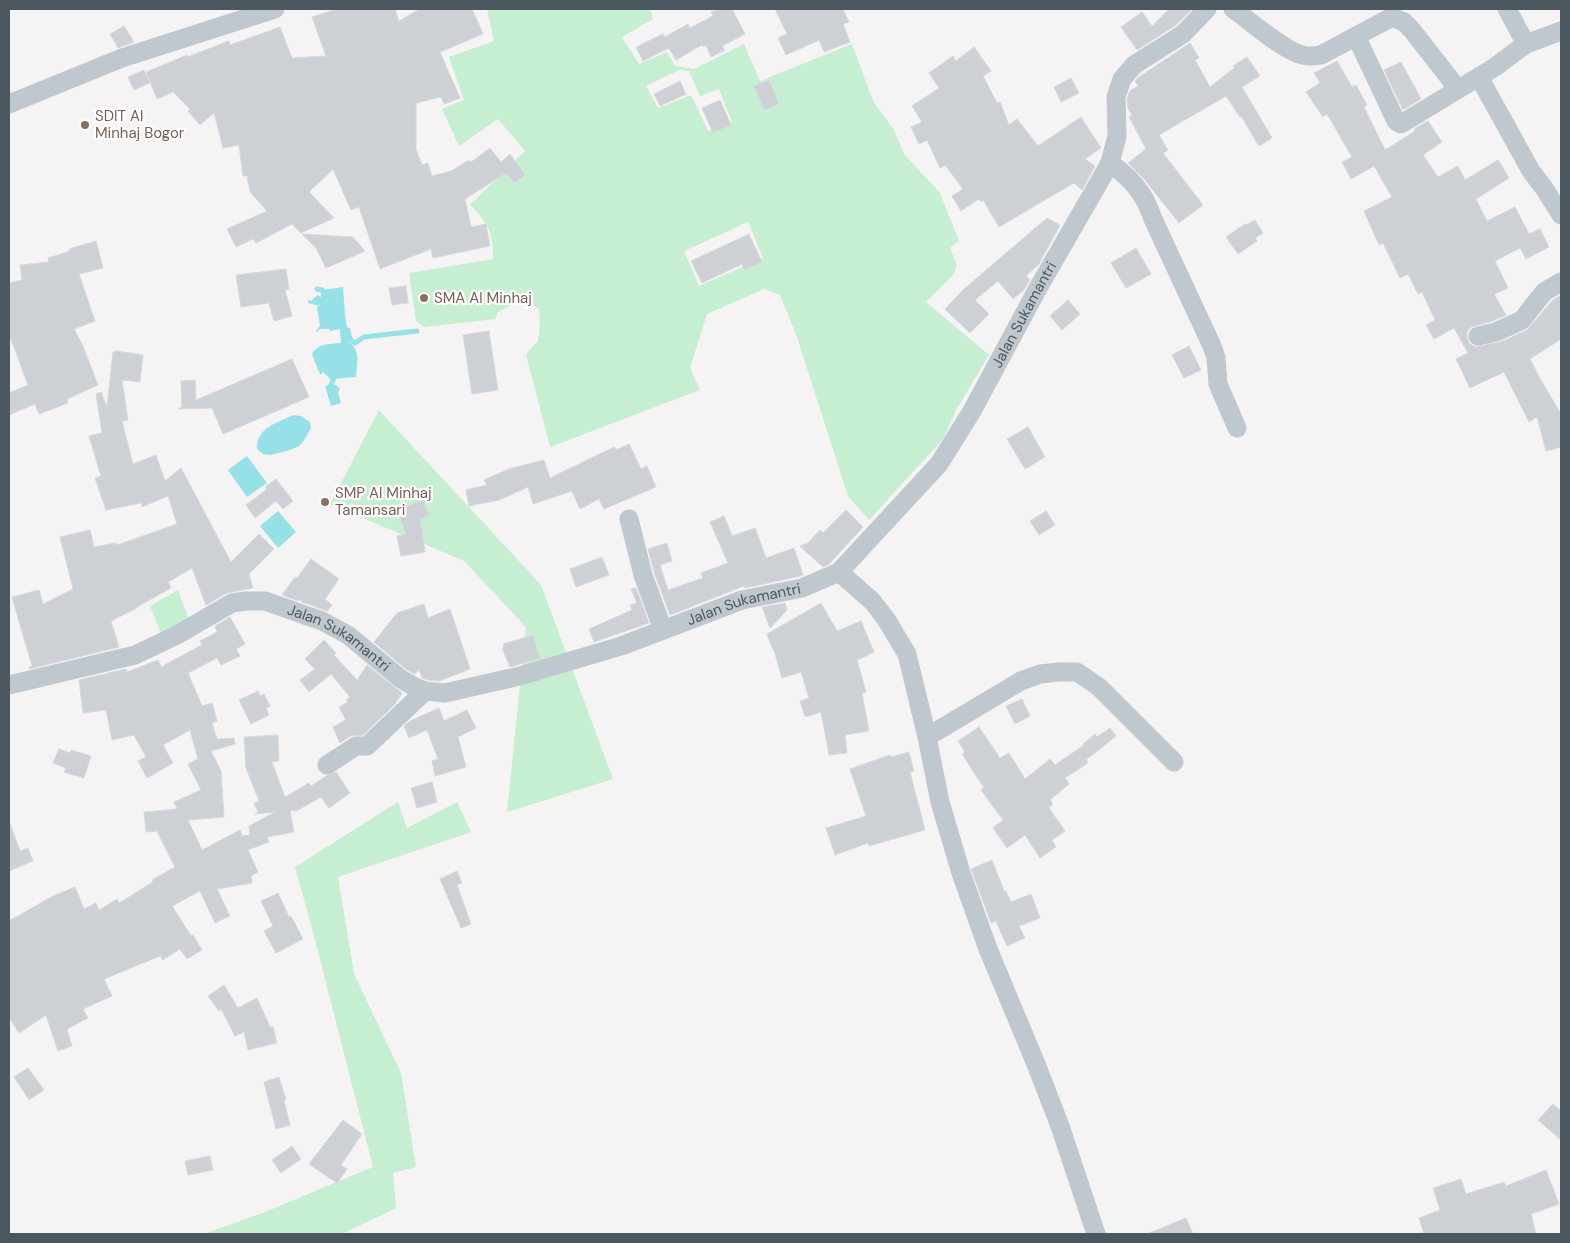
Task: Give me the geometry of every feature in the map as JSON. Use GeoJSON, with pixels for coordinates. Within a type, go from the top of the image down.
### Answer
{"type":"FeatureCollection","features":[{"type":"Feature","properties":{"kind":"street"},"geometry":{"type":"LineString","coordinates":[[9,104],[122,58],[275,9]]}},
{"type":"Feature","properties":{"kind":"street","name":"Jalan Sukamantri"},"geometry":{"type":"LineString","coordinates":[[9,685],[135,654],[178,635],[232,603],[265,601],[322,621],[348,635],[401,678],[425,691],[445,693],[520,676],[621,646],[742,600],[802,588],[839,572],[940,464],[972,410],[1037,290],[1110,163],[1117,136],[1116,98],[1122,79],[1134,65],[1183,34],[1207,9]]}},
{"type":"Feature","properties":{"kind":"street"},"geometry":{"type":"LineString","coordinates":[[1233,9],[1290,51],[1304,56],[1321,55],[1392,17],[1398,19],[1411,29],[1458,89]]}},
{"type":"Feature","properties":{"kind":"street"},"geometry":{"type":"LineString","coordinates":[[1507,9],[1526,44]]}},
{"type":"Feature","properties":{"kind":"street"},"geometry":{"type":"LineString","coordinates":[[1356,36],[1396,121],[1399,123],[1405,122],[1479,77],[1526,44],[1561,31]]}},
{"type":"Feature","properties":{"kind":"street"},"geometry":{"type":"LineString","coordinates":[[1479,77],[1531,171],[1561,215]]}},
{"type":"Feature","properties":{"kind":"street"},"geometry":{"type":"LineString","coordinates":[[1110,163],[1124,172],[1148,205],[1212,346],[1216,358],[1218,384],[1237,428]]}},
{"type":"Feature","properties":{"kind":"street"},"geometry":{"type":"LineString","coordinates":[[1478,336],[1496,332],[1522,320],[1544,292],[1561,282]]}},
{"type":"Feature","properties":{"kind":"street"},"geometry":{"type":"LineString","coordinates":[[629,519],[643,575],[663,630]]}},
{"type":"Feature","properties":{"kind":"street"},"geometry":{"type":"LineString","coordinates":[[839,572],[872,601],[907,654],[940,802],[961,873],[988,949],[1036,1064],[1096,1234]]}},
{"type":"Feature","properties":{"kind":"street"},"geometry":{"type":"LineString","coordinates":[[927,737],[1021,681],[1040,674],[1077,672],[1099,687],[1174,762]]}},
{"type":"Feature","properties":{"kind":"street"},"geometry":{"type":"LineString","coordinates":[[327,765],[356,746],[367,746],[425,691]]}},
{"type":"Feature","properties":{"kind":"green space"},"geometry":{"type":"Polygon","coordinates":[[[487,9],[650,9],[653,19],[622,37],[639,64],[667,52],[675,66],[694,69],[744,44],[760,81],[852,44],[873,101],[894,130],[904,154],[940,193],[959,241],[950,248],[957,265],[953,275],[926,302],[989,355],[956,410],[943,439],[869,520],[848,496],[797,337],[780,295],[764,289],[707,314],[690,368],[700,390],[550,447],[526,354],[538,341],[539,309],[530,303],[518,302],[498,312],[495,319],[424,327],[416,321],[409,273],[493,259],[489,229],[470,205],[525,151],[498,119],[459,146],[442,109],[464,100],[449,57],[494,41],[487,9]],[[679,70],[646,86],[658,108],[691,95],[708,131],[732,122],[719,89],[700,96],[689,71],[679,70]],[[748,222],[684,251],[699,286],[763,258],[748,222]]]}},
{"type":"Feature","properties":{"kind":"green space"},"geometry":{"type":"Polygon","coordinates":[[[379,410],[541,585],[613,779],[507,812],[526,627],[464,561],[330,504],[379,410]]]}},
{"type":"Feature","properties":{"kind":"green space"},"geometry":{"type":"Polygon","coordinates":[[[178,590],[189,620],[161,633],[150,606],[178,590]]]}},
{"type":"Feature","properties":{"kind":"green space"},"geometry":{"type":"Polygon","coordinates":[[[398,802],[407,828],[457,802],[471,832],[338,877],[354,974],[401,1073],[416,1167],[393,1173],[396,1208],[342,1234],[204,1234],[265,1212],[373,1167],[295,867],[398,802]]]}},
{"type":"Feature","properties":{"kind":"water"},"geometry":{"type":"Polygon","coordinates":[[[343,287],[349,342],[357,353],[356,377],[330,379],[323,372],[321,375],[312,354],[321,346],[341,343],[340,329],[330,331],[329,329],[320,329],[317,332],[320,326],[317,307],[320,306],[308,303],[308,300],[311,301],[317,295],[321,297],[321,291],[323,290],[343,287]]]}},
{"type":"Feature","properties":{"kind":"water"},"geometry":{"type":"Polygon","coordinates":[[[333,384],[340,388],[338,393],[341,403],[331,406],[325,386],[333,384]]]}},
{"type":"Feature","properties":{"kind":"water"},"geometry":{"type":"Polygon","coordinates":[[[293,415],[301,416],[310,422],[311,428],[299,446],[271,455],[263,454],[257,449],[260,436],[264,431],[293,415]]]}},
{"type":"Feature","properties":{"kind":"water"},"geometry":{"type":"Polygon","coordinates":[[[247,456],[267,483],[247,497],[228,470],[247,456]]]}},
{"type":"Feature","properties":{"kind":"water"},"geometry":{"type":"Polygon","coordinates":[[[278,511],[296,532],[278,548],[260,526],[278,511]]]}},
{"type":"Feature","properties":{"kind":"building"},"geometry":{"type":"Polygon","coordinates":[[[337,9],[395,9],[399,21],[420,9],[472,9],[483,34],[440,52],[460,98],[444,104],[441,97],[416,103],[416,149],[422,165],[428,163],[432,176],[451,171],[469,160],[471,162],[490,148],[501,162],[510,154],[525,175],[514,183],[506,173],[465,199],[471,227],[486,224],[490,246],[433,258],[431,249],[380,269],[359,207],[351,210],[333,169],[309,192],[334,218],[301,233],[292,224],[256,243],[253,239],[236,247],[227,229],[267,211],[250,192],[247,176],[243,176],[239,145],[223,148],[214,113],[200,125],[188,111],[190,109],[173,92],[157,99],[146,72],[187,55],[187,57],[229,41],[230,45],[280,27],[292,58],[326,56],[312,17],[337,9]]]}},
{"type":"Feature","properties":{"kind":"building"},"geometry":{"type":"Polygon","coordinates":[[[720,9],[732,9],[745,34],[722,46],[725,50],[711,57],[706,45],[703,47],[702,45],[676,60],[669,48],[643,61],[636,47],[663,34],[665,37],[688,24],[690,28],[713,16],[711,12],[720,9]]]}},
{"type":"Feature","properties":{"kind":"building"},"geometry":{"type":"Polygon","coordinates":[[[775,9],[843,9],[849,22],[843,24],[850,42],[824,52],[819,40],[786,55],[778,38],[787,34],[775,9]]]}},
{"type":"Feature","properties":{"kind":"building"},"geometry":{"type":"Polygon","coordinates":[[[1169,9],[1192,9],[1176,25],[1137,50],[1121,27],[1142,12],[1152,26],[1169,9]]]}},
{"type":"Feature","properties":{"kind":"building"},"geometry":{"type":"Polygon","coordinates":[[[124,26],[134,42],[118,48],[110,34],[124,26]]]}},
{"type":"Feature","properties":{"kind":"building"},"geometry":{"type":"Polygon","coordinates":[[[1190,43],[1199,58],[1195,60],[1210,87],[1234,68],[1233,66],[1247,57],[1260,76],[1242,87],[1272,138],[1259,146],[1241,116],[1226,96],[1159,135],[1168,150],[1163,153],[1203,205],[1179,223],[1145,180],[1128,163],[1146,149],[1129,117],[1132,116],[1128,108],[1127,99],[1130,91],[1138,86],[1135,81],[1139,77],[1190,43]]]}},
{"type":"Feature","properties":{"kind":"building"},"geometry":{"type":"Polygon","coordinates":[[[974,47],[991,71],[983,76],[997,103],[1000,102],[1009,125],[1017,119],[1038,146],[1081,117],[1101,148],[1085,159],[1095,166],[1082,190],[1074,183],[999,227],[983,200],[981,202],[979,199],[961,211],[952,196],[963,189],[945,165],[940,168],[927,140],[919,144],[911,127],[922,122],[912,106],[939,88],[929,73],[953,56],[956,61],[974,47]]]}},
{"type":"Feature","properties":{"kind":"building"},"geometry":{"type":"Polygon","coordinates":[[[1337,61],[1352,87],[1356,85],[1367,105],[1364,107],[1385,150],[1428,121],[1442,142],[1423,155],[1438,177],[1458,166],[1465,180],[1498,160],[1509,178],[1476,199],[1487,221],[1515,207],[1529,234],[1540,229],[1549,247],[1526,259],[1520,248],[1495,261],[1508,288],[1494,294],[1506,315],[1471,327],[1467,332],[1467,338],[1470,344],[1475,347],[1501,342],[1527,330],[1552,301],[1561,295],[1561,339],[1530,359],[1561,414],[1561,447],[1546,451],[1537,417],[1529,422],[1504,372],[1470,388],[1456,359],[1468,353],[1454,328],[1434,339],[1426,325],[1435,320],[1422,292],[1418,294],[1408,274],[1400,278],[1383,243],[1379,245],[1364,211],[1392,197],[1374,166],[1351,179],[1342,162],[1352,157],[1327,114],[1323,117],[1306,92],[1320,83],[1314,73],[1337,61]]]}},
{"type":"Feature","properties":{"kind":"building"},"geometry":{"type":"Polygon","coordinates":[[[1401,62],[1421,99],[1403,110],[1384,70],[1401,62]]]}},
{"type":"Feature","properties":{"kind":"building"},"geometry":{"type":"Polygon","coordinates":[[[144,70],[150,83],[134,90],[128,77],[144,70]]]}},
{"type":"Feature","properties":{"kind":"building"},"geometry":{"type":"Polygon","coordinates":[[[1071,78],[1079,93],[1061,102],[1054,87],[1071,78]]]}},
{"type":"Feature","properties":{"kind":"building"},"geometry":{"type":"Polygon","coordinates":[[[769,80],[779,104],[764,110],[754,86],[769,80]]]}},
{"type":"Feature","properties":{"kind":"building"},"geometry":{"type":"Polygon","coordinates":[[[680,81],[686,94],[660,106],[654,94],[680,81]]]}},
{"type":"Feature","properties":{"kind":"building"},"geometry":{"type":"Polygon","coordinates":[[[720,100],[731,125],[713,133],[702,108],[720,100]]]}},
{"type":"Feature","properties":{"kind":"building"},"geometry":{"type":"Polygon","coordinates":[[[1047,218],[1060,225],[1039,264],[1026,276],[1030,280],[1024,290],[1013,299],[998,281],[975,300],[989,314],[970,333],[945,309],[964,289],[1047,218]]]}},
{"type":"Feature","properties":{"kind":"building"},"geometry":{"type":"Polygon","coordinates":[[[1255,220],[1263,233],[1255,238],[1257,241],[1238,254],[1226,237],[1245,224],[1255,220]]]}},
{"type":"Feature","properties":{"kind":"building"},"geometry":{"type":"Polygon","coordinates":[[[302,234],[353,237],[365,251],[326,268],[316,248],[302,234]]]}},
{"type":"Feature","properties":{"kind":"building"},"geometry":{"type":"Polygon","coordinates":[[[749,234],[762,262],[744,270],[742,264],[702,283],[691,261],[749,234]]]}},
{"type":"Feature","properties":{"kind":"building"},"geometry":{"type":"Polygon","coordinates":[[[96,241],[103,268],[79,274],[95,321],[74,329],[83,346],[98,385],[67,399],[68,403],[39,414],[35,404],[9,415],[9,393],[28,385],[9,334],[9,283],[22,280],[20,265],[49,262],[48,258],[96,241]]]}},
{"type":"Feature","properties":{"kind":"building"},"geometry":{"type":"Polygon","coordinates":[[[1136,248],[1151,274],[1126,288],[1111,263],[1136,248]]]}},
{"type":"Feature","properties":{"kind":"building"},"geometry":{"type":"Polygon","coordinates":[[[286,269],[289,289],[285,290],[292,316],[274,321],[269,303],[241,307],[236,275],[286,269]]]}},
{"type":"Feature","properties":{"kind":"building"},"geometry":{"type":"Polygon","coordinates":[[[406,286],[408,303],[392,305],[389,288],[406,286]]]}},
{"type":"Feature","properties":{"kind":"building"},"geometry":{"type":"Polygon","coordinates":[[[1068,300],[1080,314],[1062,330],[1050,316],[1068,300]]]}},
{"type":"Feature","properties":{"kind":"building"},"geometry":{"type":"Polygon","coordinates":[[[489,331],[498,390],[472,394],[463,335],[489,331]]]}},
{"type":"Feature","properties":{"kind":"building"},"geometry":{"type":"Polygon","coordinates":[[[1189,346],[1201,370],[1184,378],[1172,355],[1189,346]]]}},
{"type":"Feature","properties":{"kind":"building"},"geometry":{"type":"Polygon","coordinates":[[[113,352],[143,355],[140,382],[122,380],[128,420],[122,421],[133,464],[156,455],[165,481],[181,468],[231,562],[259,534],[274,549],[249,574],[253,588],[227,593],[206,605],[192,568],[168,582],[171,588],[111,621],[119,647],[29,669],[32,666],[12,597],[39,590],[43,604],[73,589],[60,537],[90,530],[94,547],[116,543],[117,545],[177,524],[168,496],[142,507],[141,503],[106,510],[95,478],[101,476],[89,436],[102,433],[96,394],[101,392],[107,407],[113,352]]]}},
{"type":"Feature","properties":{"kind":"building"},"geometry":{"type":"Polygon","coordinates":[[[292,359],[309,397],[223,434],[212,408],[178,409],[182,407],[181,381],[195,380],[196,400],[292,359]]]}},
{"type":"Feature","properties":{"kind":"building"},"geometry":{"type":"Polygon","coordinates":[[[1028,427],[1045,457],[1025,469],[1007,439],[1028,427]]]}},
{"type":"Feature","properties":{"kind":"building"},"geometry":{"type":"Polygon","coordinates":[[[629,444],[641,469],[647,466],[656,487],[604,509],[599,499],[580,509],[572,491],[533,504],[528,487],[499,500],[469,506],[466,490],[487,485],[484,480],[509,469],[544,460],[550,478],[614,447],[616,450],[629,444]]]}},
{"type":"Feature","properties":{"kind":"building"},"geometry":{"type":"Polygon","coordinates":[[[276,479],[293,501],[283,509],[276,501],[255,518],[246,505],[267,489],[265,487],[276,479]]]}},
{"type":"Feature","properties":{"kind":"building"},"geometry":{"type":"Polygon","coordinates":[[[423,500],[429,515],[420,519],[425,552],[401,556],[397,536],[406,534],[397,510],[423,500]]]}},
{"type":"Feature","properties":{"kind":"building"},"geometry":{"type":"Polygon","coordinates":[[[846,510],[863,527],[829,564],[823,567],[800,546],[808,543],[820,530],[823,533],[846,510]]]}},
{"type":"Feature","properties":{"kind":"building"},"geometry":{"type":"Polygon","coordinates":[[[1046,511],[1055,525],[1039,535],[1030,521],[1046,511]]]}},
{"type":"Feature","properties":{"kind":"building"},"geometry":{"type":"Polygon","coordinates":[[[724,516],[732,536],[755,528],[766,558],[794,548],[803,575],[745,588],[744,586],[670,615],[654,572],[648,549],[667,543],[672,561],[660,565],[668,590],[703,578],[701,573],[728,563],[710,522],[724,516]]]}},
{"type":"Feature","properties":{"kind":"building"},"geometry":{"type":"Polygon","coordinates":[[[602,557],[609,575],[576,587],[570,569],[602,557]]]}},
{"type":"Feature","properties":{"kind":"building"},"geometry":{"type":"Polygon","coordinates":[[[311,559],[339,579],[325,599],[332,605],[327,611],[302,602],[299,599],[298,601],[282,595],[311,559]]]}},
{"type":"Feature","properties":{"kind":"building"},"geometry":{"type":"Polygon","coordinates":[[[636,588],[649,623],[594,642],[589,629],[632,610],[630,605],[637,603],[631,589],[636,588]]]}},
{"type":"Feature","properties":{"kind":"building"},"geometry":{"type":"Polygon","coordinates":[[[785,603],[787,610],[770,628],[762,607],[785,603]]]}},
{"type":"Feature","properties":{"kind":"building"},"geometry":{"type":"Polygon","coordinates":[[[821,603],[837,631],[861,621],[874,652],[857,660],[866,692],[862,693],[869,731],[845,735],[847,753],[829,755],[821,712],[805,717],[800,701],[809,698],[801,672],[782,678],[767,634],[821,603]]]}},
{"type":"Feature","properties":{"kind":"building"},"geometry":{"type":"Polygon","coordinates":[[[424,604],[428,618],[450,609],[470,669],[439,681],[428,680],[422,678],[419,669],[415,674],[407,670],[374,642],[397,613],[424,604]]]}},
{"type":"Feature","properties":{"kind":"building"},"geometry":{"type":"Polygon","coordinates":[[[230,617],[245,644],[236,649],[240,656],[221,665],[217,658],[188,673],[202,706],[212,703],[217,721],[212,723],[217,739],[234,738],[235,744],[211,751],[221,771],[224,817],[188,820],[202,850],[240,830],[242,836],[250,835],[249,826],[275,812],[255,814],[258,812],[254,803],[259,801],[246,768],[244,737],[278,735],[279,761],[272,762],[285,797],[309,783],[311,786],[336,772],[350,793],[329,808],[321,797],[298,810],[290,811],[294,832],[267,837],[269,842],[248,850],[258,872],[251,876],[252,883],[217,889],[230,916],[215,923],[200,891],[172,906],[202,950],[187,959],[180,949],[163,960],[160,956],[104,979],[112,996],[83,1009],[88,1018],[67,1029],[72,1046],[58,1051],[46,1015],[19,1033],[9,1017],[9,921],[53,896],[75,887],[84,909],[96,903],[99,910],[117,899],[119,903],[153,882],[152,880],[175,867],[157,831],[146,832],[144,812],[177,809],[174,802],[201,790],[188,764],[198,759],[190,730],[163,745],[173,763],[147,778],[138,761],[146,757],[134,735],[112,740],[106,710],[83,713],[79,680],[126,669],[127,672],[158,660],[161,667],[202,645],[200,641],[217,632],[215,626],[230,617]]]}},
{"type":"Feature","properties":{"kind":"building"},"geometry":{"type":"Polygon","coordinates":[[[533,635],[540,658],[510,667],[502,648],[504,648],[503,644],[533,635]]]}},
{"type":"Feature","properties":{"kind":"building"},"geometry":{"type":"Polygon","coordinates":[[[324,640],[336,653],[334,655],[357,680],[367,665],[402,693],[394,705],[363,735],[350,736],[340,743],[333,727],[346,720],[339,707],[348,702],[346,700],[350,697],[331,674],[309,692],[300,680],[315,669],[305,659],[324,640]]]}},
{"type":"Feature","properties":{"kind":"building"},"geometry":{"type":"Polygon","coordinates":[[[258,691],[260,696],[264,694],[270,706],[266,708],[269,715],[251,724],[239,700],[258,691]]]}},
{"type":"Feature","properties":{"kind":"building"},"geometry":{"type":"Polygon","coordinates":[[[1022,699],[1030,716],[1015,724],[1006,706],[1022,699]]]}},
{"type":"Feature","properties":{"kind":"building"},"geometry":{"type":"Polygon","coordinates":[[[439,708],[444,721],[467,710],[476,728],[458,737],[466,767],[435,776],[432,761],[438,759],[427,730],[409,738],[404,726],[410,721],[439,708]]]}},
{"type":"Feature","properties":{"kind":"building"},"geometry":{"type":"Polygon","coordinates":[[[979,727],[1000,758],[1009,753],[1025,779],[1050,759],[1055,765],[1084,745],[1095,734],[1097,737],[1110,728],[1116,736],[1086,760],[1088,763],[1065,778],[1069,784],[1050,800],[1053,804],[1049,808],[1065,831],[1052,840],[1056,847],[1040,858],[1025,835],[1007,848],[993,828],[1003,820],[981,790],[984,788],[962,754],[965,752],[958,741],[979,727]]]}},
{"type":"Feature","properties":{"kind":"building"},"geometry":{"type":"Polygon","coordinates":[[[59,749],[70,753],[71,750],[91,756],[84,778],[64,772],[66,768],[53,763],[59,749]]]}},
{"type":"Feature","properties":{"kind":"building"},"geometry":{"type":"Polygon","coordinates":[[[909,752],[914,771],[910,772],[925,830],[869,846],[868,843],[835,855],[826,828],[866,816],[850,769],[890,755],[891,757],[909,752]]]}},
{"type":"Feature","properties":{"kind":"building"},"geometry":{"type":"Polygon","coordinates":[[[432,782],[437,802],[417,808],[411,788],[432,782]]]}},
{"type":"Feature","properties":{"kind":"building"},"geometry":{"type":"Polygon","coordinates":[[[9,824],[20,851],[28,848],[33,861],[9,871],[9,824]]]}},
{"type":"Feature","properties":{"kind":"building"},"geometry":{"type":"Polygon","coordinates":[[[992,860],[1004,891],[1006,891],[1011,902],[1031,894],[1040,918],[1019,926],[1025,938],[1007,946],[996,921],[991,923],[971,869],[992,860]]]}},
{"type":"Feature","properties":{"kind":"building"},"geometry":{"type":"Polygon","coordinates":[[[457,871],[462,883],[457,885],[471,924],[461,928],[440,879],[457,871]]]}},
{"type":"Feature","properties":{"kind":"building"},"geometry":{"type":"Polygon","coordinates":[[[278,893],[289,917],[291,916],[303,939],[276,953],[264,931],[273,926],[261,901],[278,893]]]}},
{"type":"Feature","properties":{"kind":"building"},"geometry":{"type":"Polygon","coordinates":[[[224,985],[238,1008],[257,998],[270,1027],[273,1027],[277,1043],[248,1050],[244,1032],[235,1036],[221,1009],[219,1011],[208,996],[224,985]]]}},
{"type":"Feature","properties":{"kind":"building"},"geometry":{"type":"Polygon","coordinates":[[[28,1068],[44,1090],[29,1100],[14,1077],[28,1068]]]}},
{"type":"Feature","properties":{"kind":"building"},"geometry":{"type":"Polygon","coordinates":[[[279,1077],[286,1100],[284,1100],[290,1125],[276,1129],[264,1082],[279,1077]]]}},
{"type":"Feature","properties":{"kind":"building"},"geometry":{"type":"Polygon","coordinates":[[[1553,1104],[1561,1111],[1561,1140],[1538,1120],[1553,1104]]]}},
{"type":"Feature","properties":{"kind":"building"},"geometry":{"type":"Polygon","coordinates":[[[343,1120],[362,1134],[341,1165],[347,1169],[337,1183],[309,1164],[343,1120]]]}},
{"type":"Feature","properties":{"kind":"building"},"geometry":{"type":"Polygon","coordinates":[[[292,1146],[301,1159],[281,1173],[272,1160],[292,1146]]]}},
{"type":"Feature","properties":{"kind":"building"},"geometry":{"type":"Polygon","coordinates":[[[210,1156],[213,1170],[188,1175],[185,1161],[210,1156]]]}},
{"type":"Feature","properties":{"kind":"building"},"geometry":{"type":"Polygon","coordinates":[[[1546,1170],[1559,1204],[1531,1214],[1536,1234],[1424,1234],[1419,1218],[1440,1210],[1433,1188],[1461,1179],[1466,1194],[1504,1182],[1506,1186],[1546,1170]]]}},
{"type":"Feature","properties":{"kind":"building"},"geometry":{"type":"Polygon","coordinates":[[[1186,1218],[1193,1234],[1147,1234],[1186,1218]]]}},
{"type":"Feature","properties":{"kind":"waterway"},"geometry":{"type":"LineString","coordinates":[[317,289],[322,290]]}},
{"type":"Feature","properties":{"kind":"waterway"},"geometry":{"type":"LineString","coordinates":[[348,330],[350,339],[355,343],[364,337],[417,331]]}},
{"type":"Feature","properties":{"kind":"waterway"},"geometry":{"type":"LineString","coordinates":[[331,385],[334,378]]}},
{"type":"Feature","properties":{"kind":"place","name":"SDIT Al Minhaj Bogor"},"geometry":{"type":"Point","coordinates":[85,125]}},
{"type":"Feature","properties":{"kind":"place","name":"SMA Al Minhaj"},"geometry":{"type":"Point","coordinates":[424,298]}},
{"type":"Feature","properties":{"kind":"place","name":"SMP Al Minhaj Tamansari"},"geometry":{"type":"Point","coordinates":[325,502]}}]}
